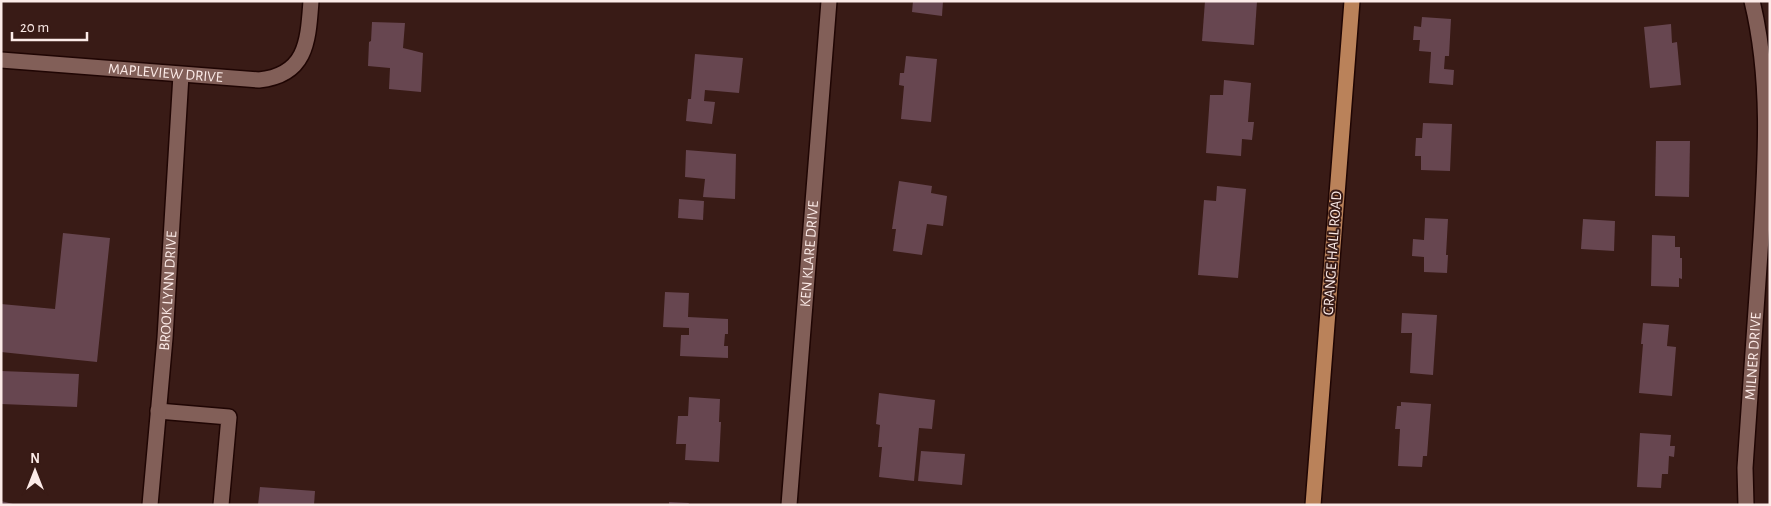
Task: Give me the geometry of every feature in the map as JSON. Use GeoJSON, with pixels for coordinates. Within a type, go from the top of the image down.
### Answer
{"type":"FeatureCollection","features":[{"type":"Feature","properties":{"kind":"main road","name":"GRANGE HALL ROAD"},"geometry":{"type":"LineString","coordinates":[[1313,505],[1352,1]]}},
{"type":"Feature","properties":{"kind":"street","name":"MAPLEVIEW DRIVE"},"geometry":{"type":"LineString","coordinates":[[1,60],[181,76],[271,79],[282,75],[297,62],[306,47],[311,1]]}},
{"type":"Feature","properties":{"kind":"street","name":"KEN KLARE DRIVE"},"geometry":{"type":"LineString","coordinates":[[789,505],[829,1]]}},
{"type":"Feature","properties":{"kind":"street","name":"MILNER DRIVE"},"geometry":{"type":"LineString","coordinates":[[1746,505],[1745,468],[1767,144],[1768,88],[1765,58],[1752,1]]}},
{"type":"Feature","properties":{"kind":"street","name":"BROOK LYNN DRIVE"},"geometry":{"type":"LineString","coordinates":[[150,505],[165,338],[181,76]]}},
{"type":"Feature","properties":{"kind":"street"},"geometry":{"type":"LineString","coordinates":[[158,411],[229,417],[221,505]]}},
{"type":"Feature","properties":{"kind":"building"},"geometry":{"type":"Polygon","coordinates":[[[913,1],[943,1],[942,16],[912,12],[913,1]]]}},
{"type":"Feature","properties":{"kind":"building"},"geometry":{"type":"Polygon","coordinates":[[[1205,1],[1257,1],[1254,45],[1202,41],[1205,1]]]}},
{"type":"Feature","properties":{"kind":"building"},"geometry":{"type":"Polygon","coordinates":[[[1422,17],[1451,19],[1449,56],[1445,56],[1444,69],[1454,70],[1453,85],[1429,83],[1431,52],[1419,51],[1420,40],[1413,40],[1414,26],[1421,27],[1422,17]]]}},
{"type":"Feature","properties":{"kind":"building"},"geometry":{"type":"Polygon","coordinates":[[[372,22],[405,23],[403,48],[423,53],[421,92],[389,89],[390,68],[368,66],[372,22]]]}},
{"type":"Feature","properties":{"kind":"building"},"geometry":{"type":"Polygon","coordinates":[[[1671,24],[1672,43],[1677,42],[1681,85],[1650,88],[1644,27],[1671,24]]]}},
{"type":"Feature","properties":{"kind":"building"},"geometry":{"type":"Polygon","coordinates":[[[695,54],[743,58],[739,93],[705,90],[704,101],[715,102],[712,124],[686,121],[688,99],[691,99],[695,54]]]}},
{"type":"Feature","properties":{"kind":"building"},"geometry":{"type":"Polygon","coordinates":[[[906,56],[937,59],[931,122],[901,119],[904,86],[899,85],[900,73],[904,73],[906,56]]]}},
{"type":"Feature","properties":{"kind":"building"},"geometry":{"type":"Polygon","coordinates":[[[1224,80],[1251,83],[1248,122],[1254,122],[1252,140],[1242,139],[1241,156],[1206,153],[1210,95],[1223,95],[1224,80]]]}},
{"type":"Feature","properties":{"kind":"building"},"geometry":{"type":"Polygon","coordinates":[[[1423,123],[1452,124],[1450,171],[1421,170],[1421,156],[1415,156],[1416,138],[1422,138],[1423,123]]]}},
{"type":"Feature","properties":{"kind":"building"},"geometry":{"type":"Polygon","coordinates":[[[1656,141],[1690,141],[1689,197],[1655,196],[1656,141]]]}},
{"type":"Feature","properties":{"kind":"building"},"geometry":{"type":"Polygon","coordinates":[[[686,150],[736,154],[735,199],[703,197],[705,179],[685,177],[686,150]]]}},
{"type":"Feature","properties":{"kind":"building"},"geometry":{"type":"Polygon","coordinates":[[[899,181],[932,186],[931,193],[947,196],[943,226],[927,224],[922,255],[893,251],[896,229],[892,229],[899,181]]]}},
{"type":"Feature","properties":{"kind":"building"},"geometry":{"type":"Polygon","coordinates":[[[1217,186],[1246,189],[1238,278],[1198,275],[1204,200],[1216,201],[1217,186]]]}},
{"type":"Feature","properties":{"kind":"building"},"geometry":{"type":"Polygon","coordinates":[[[679,199],[704,201],[703,220],[678,218],[679,199]]]}},
{"type":"Feature","properties":{"kind":"building"},"geometry":{"type":"Polygon","coordinates":[[[1425,218],[1448,219],[1447,273],[1424,272],[1424,257],[1412,256],[1413,239],[1424,240],[1425,218]]]}},
{"type":"Feature","properties":{"kind":"building"},"geometry":{"type":"Polygon","coordinates":[[[1583,219],[1615,221],[1614,251],[1581,249],[1583,219]]]}},
{"type":"Feature","properties":{"kind":"building"},"geometry":{"type":"Polygon","coordinates":[[[63,233],[110,238],[97,362],[1,352],[1,304],[55,309],[63,233]]]}},
{"type":"Feature","properties":{"kind":"building"},"geometry":{"type":"Polygon","coordinates":[[[1652,235],[1675,236],[1675,247],[1680,247],[1680,258],[1682,258],[1682,279],[1679,278],[1679,287],[1651,286],[1652,235]]]}},
{"type":"Feature","properties":{"kind":"building"},"geometry":{"type":"Polygon","coordinates":[[[665,292],[689,293],[688,317],[728,319],[728,334],[725,334],[724,346],[728,346],[728,358],[680,356],[681,335],[689,335],[689,328],[663,327],[665,292]]]}},
{"type":"Feature","properties":{"kind":"building"},"geometry":{"type":"Polygon","coordinates":[[[1402,313],[1437,315],[1433,375],[1410,373],[1412,333],[1401,333],[1402,313]]]}},
{"type":"Feature","properties":{"kind":"building"},"geometry":{"type":"Polygon","coordinates":[[[1643,323],[1669,325],[1667,346],[1676,347],[1672,396],[1639,393],[1643,323]]]}},
{"type":"Feature","properties":{"kind":"building"},"geometry":{"type":"Polygon","coordinates":[[[1,371],[79,374],[77,407],[1,404],[1,371]]]}},
{"type":"Feature","properties":{"kind":"building"},"geometry":{"type":"Polygon","coordinates":[[[879,393],[935,400],[932,429],[919,428],[914,481],[879,477],[882,447],[878,447],[880,425],[876,424],[879,393]]]}},
{"type":"Feature","properties":{"kind":"building"},"geometry":{"type":"Polygon","coordinates":[[[689,397],[720,399],[719,462],[685,460],[686,444],[676,444],[678,416],[688,416],[689,397]]]}},
{"type":"Feature","properties":{"kind":"building"},"geometry":{"type":"Polygon","coordinates":[[[1401,402],[1431,404],[1427,456],[1423,456],[1422,467],[1398,466],[1400,429],[1395,429],[1397,406],[1401,406],[1401,402]]]}},
{"type":"Feature","properties":{"kind":"building"},"geometry":{"type":"Polygon","coordinates":[[[1640,433],[1671,435],[1670,446],[1675,446],[1674,457],[1669,456],[1668,474],[1662,474],[1661,488],[1637,487],[1640,433]]]}},
{"type":"Feature","properties":{"kind":"building"},"geometry":{"type":"Polygon","coordinates":[[[921,451],[965,454],[962,485],[918,481],[921,451]]]}},
{"type":"Feature","properties":{"kind":"building"},"geometry":{"type":"Polygon","coordinates":[[[260,487],[315,491],[314,505],[258,505],[260,487]]]}},
{"type":"Feature","properties":{"kind":"building"},"geometry":{"type":"Polygon","coordinates":[[[1,501],[13,504],[13,505],[1,505],[1,501]]]}},
{"type":"Feature","properties":{"kind":"building"},"geometry":{"type":"Polygon","coordinates":[[[669,502],[689,503],[688,505],[669,505],[669,502]]]}}]}
